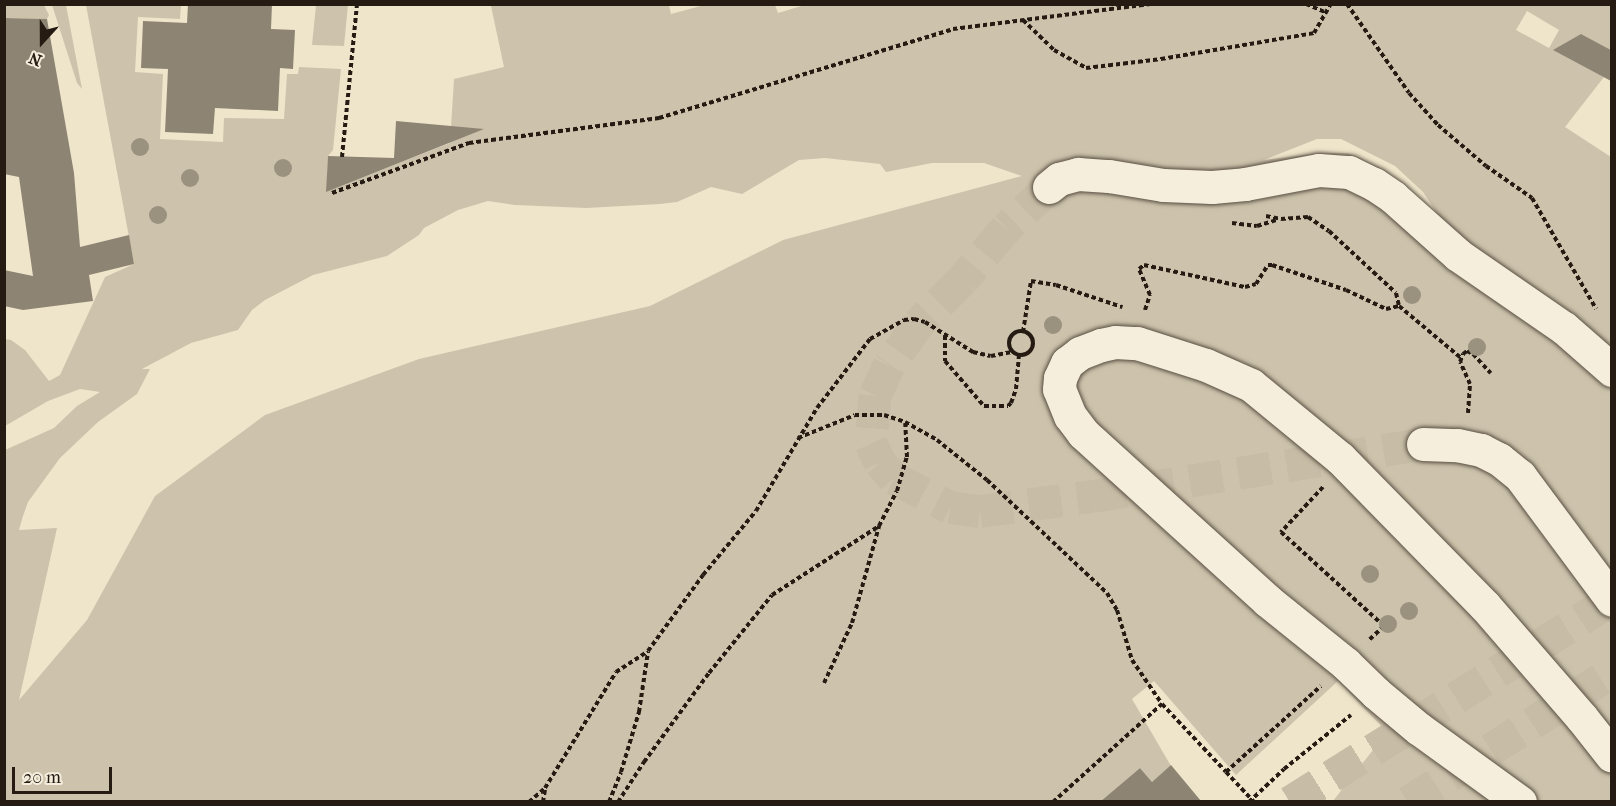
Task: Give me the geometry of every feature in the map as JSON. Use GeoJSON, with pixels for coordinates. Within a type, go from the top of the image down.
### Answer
{"type":"FeatureCollection","features":[{"type":"Feature","properties":{"kind":"lane"},"geometry":{"type":"LineString","coordinates":[[1049,187],[1059,179],[1078,174],[1109,176],[1163,185],[1212,187],[1245,184],[1319,170],[1348,172],[1393,197],[1458,255],[1564,328],[1611,370]]}},
{"type":"Feature","properties":{"kind":"lane"},"geometry":{"type":"LineString","coordinates":[[1520,801],[1419,729],[1345,663],[1268,601],[1083,433],[1070,416],[1059,389],[1060,378],[1067,363],[1080,353],[1101,345],[1114,342],[1137,343],[1206,365],[1251,385],[1340,458],[1485,606],[1582,717],[1611,756]]}},
{"type":"Feature","properties":{"kind":"lane"},"geometry":{"type":"LineString","coordinates":[[1423,444],[1457,445],[1481,450],[1499,459],[1520,476],[1611,600]]}},
{"type":"Feature","properties":{"kind":"path"},"geometry":{"type":"LineString","coordinates":[[342,157],[357,4]]}},
{"type":"Feature","properties":{"kind":"path"},"geometry":{"type":"LineString","coordinates":[[332,193],[469,143],[659,118],[953,29],[1152,4]]}},
{"type":"Feature","properties":{"kind":"path"},"geometry":{"type":"LineString","coordinates":[[1305,4],[1327,13]]}},
{"type":"Feature","properties":{"kind":"path"},"geometry":{"type":"LineString","coordinates":[[1023,19],[1054,50],[1086,68],[1161,59],[1314,33],[1331,4]]}},
{"type":"Feature","properties":{"kind":"path"},"geometry":{"type":"LineString","coordinates":[[1347,4],[1409,93],[1438,125],[1486,166],[1532,198],[1601,318]]}},
{"type":"Feature","properties":{"kind":"path"},"geometry":{"type":"LineString","coordinates":[[1232,223],[1257,226],[1281,219]]}},
{"type":"Feature","properties":{"kind":"path"},"geometry":{"type":"LineString","coordinates":[[1329,231],[1396,293],[1399,306],[1461,358]]}},
{"type":"Feature","properties":{"kind":"path"},"geometry":{"type":"LineString","coordinates":[[1145,311],[1150,295],[1139,269],[1144,266],[1245,287],[1256,284],[1268,265],[1272,265],[1346,290],[1386,309],[1399,306]]}},
{"type":"Feature","properties":{"kind":"path"},"geometry":{"type":"LineString","coordinates":[[1023,332],[1031,282],[1056,285],[1130,309]]}},
{"type":"Feature","properties":{"kind":"path"},"geometry":{"type":"LineString","coordinates":[[529,801],[545,788],[616,672],[648,651],[703,575],[756,511],[817,408],[870,339],[904,320],[914,319],[925,322],[973,352],[991,356],[1012,352],[1019,355],[1027,354],[1032,348],[1032,339],[1023,332],[1016,333],[1010,338],[1009,345],[1012,352]]}},
{"type":"Feature","properties":{"kind":"path"},"geometry":{"type":"LineString","coordinates":[[945,335],[945,362],[984,406],[1008,406],[1011,403],[1016,389],[1019,355]]}},
{"type":"Feature","properties":{"kind":"path"},"geometry":{"type":"LineString","coordinates":[[1467,417],[1470,384],[1461,366],[1461,358],[1465,351],[1470,352],[1491,373]]}},
{"type":"Feature","properties":{"kind":"path"},"geometry":{"type":"LineString","coordinates":[[798,438],[855,415],[884,415],[905,422],[937,440],[987,480],[1107,592],[1117,610],[1132,660],[1162,704],[1251,801],[1348,718]]}},
{"type":"Feature","properties":{"kind":"path"},"geometry":{"type":"LineString","coordinates":[[824,683],[852,623],[879,526],[897,491],[907,457],[905,422]]}},
{"type":"Feature","properties":{"kind":"path"},"geometry":{"type":"LineString","coordinates":[[1226,772],[1384,626],[1281,532],[1323,487],[1316,480]]}},
{"type":"Feature","properties":{"kind":"path"},"geometry":{"type":"LineString","coordinates":[[618,801],[709,673],[772,595],[879,526]]}},
{"type":"Feature","properties":{"kind":"path"},"geometry":{"type":"LineString","coordinates":[[609,801],[621,772],[639,712],[648,651]]}},
{"type":"Feature","properties":{"kind":"path"},"geometry":{"type":"LineString","coordinates":[[1053,801],[1162,704]]}},
{"type":"Feature","properties":{"kind":"path"},"geometry":{"type":"LineString","coordinates":[[543,801],[545,788]]}},
{"type":"Feature","properties":{"kind":"shaded area"},"geometry":{"type":"Polygon","coordinates":[[[708,4],[775,5],[778,13],[808,4],[1611,5],[1611,50],[1581,34],[1604,77],[1565,127],[1611,157],[1611,801],[1333,801],[1387,732],[1338,681],[1236,775],[1154,681],[1132,699],[1171,766],[1152,782],[1140,768],[1101,801],[5,801],[5,450],[54,428],[77,406],[100,392],[80,389],[48,401],[5,426],[5,339],[11,340],[25,350],[49,381],[60,375],[105,277],[134,264],[86,5],[181,5],[180,19],[138,17],[135,72],[163,74],[160,139],[223,142],[224,118],[284,119],[287,74],[298,74],[299,67],[341,69],[333,150],[328,156],[327,191],[450,143],[454,79],[504,67],[491,6],[669,5],[671,14],[708,4]],[[1527,11],[1516,30],[1549,48],[1559,30],[1527,11]],[[1317,139],[1264,160],[1320,153],[1348,153],[1386,171],[1441,219],[1423,192],[1395,166],[1341,139],[1317,139]],[[825,158],[799,160],[742,194],[711,187],[677,202],[660,204],[586,208],[515,205],[488,201],[458,210],[424,228],[419,235],[387,256],[313,275],[265,300],[252,310],[238,330],[191,343],[142,369],[150,369],[137,394],[98,422],[60,458],[28,502],[19,530],[57,528],[19,700],[87,620],[155,496],[265,415],[419,359],[650,306],[783,240],[1022,176],[984,163],[932,163],[886,172],[880,164],[825,158]]]}},
{"type":"Feature","properties":{"kind":"shaded area"},"geometry":{"type":"Polygon","coordinates":[[[4,5],[44,5],[49,15],[47,19],[5,18],[4,5]]]}},
{"type":"Feature","properties":{"kind":"shaded area"},"geometry":{"type":"Polygon","coordinates":[[[52,5],[66,5],[82,89],[77,83],[52,5]]]}},
{"type":"Feature","properties":{"kind":"shaded area"},"geometry":{"type":"Polygon","coordinates":[[[316,5],[348,5],[344,46],[312,45],[316,5]]]}},
{"type":"Feature","properties":{"kind":"building"},"geometry":{"type":"Polygon","coordinates":[[[188,4],[272,4],[271,29],[295,30],[293,69],[280,68],[278,111],[215,108],[213,134],[165,132],[168,69],[141,68],[143,21],[187,23],[188,4]]]}},
{"type":"Feature","properties":{"kind":"building"},"geometry":{"type":"Polygon","coordinates":[[[4,18],[47,19],[74,173],[80,247],[129,235],[134,264],[89,275],[93,301],[23,310],[4,306],[4,270],[33,276],[19,177],[4,174],[4,18]]]}},
{"type":"Feature","properties":{"kind":"building"},"geometry":{"type":"Polygon","coordinates":[[[1581,34],[1611,50],[1611,81],[1553,50],[1581,34]]]}},
{"type":"Feature","properties":{"kind":"building"},"geometry":{"type":"Polygon","coordinates":[[[396,121],[484,129],[326,192],[328,156],[394,158],[396,121]]]}},
{"type":"Feature","properties":{"kind":"building"},"geometry":{"type":"Polygon","coordinates":[[[1171,765],[1201,801],[1101,801],[1140,768],[1152,782],[1171,765]]]}},
{"type":"Feature","properties":{"kind":"tunnel"},"geometry":{"type":"LineString","coordinates":[[1049,187],[1006,228],[963,279],[918,324],[889,365],[875,395],[871,443],[880,462],[894,478],[950,507],[980,511],[1093,496],[1423,444]]}},
{"type":"Feature","properties":{"kind":"tunnel"},"geometry":{"type":"LineString","coordinates":[[1290,802],[1612,599]]}},
{"type":"Feature","properties":{"kind":"tunnel"},"geometry":{"type":"LineString","coordinates":[[1408,802],[1612,672]]}}]}
